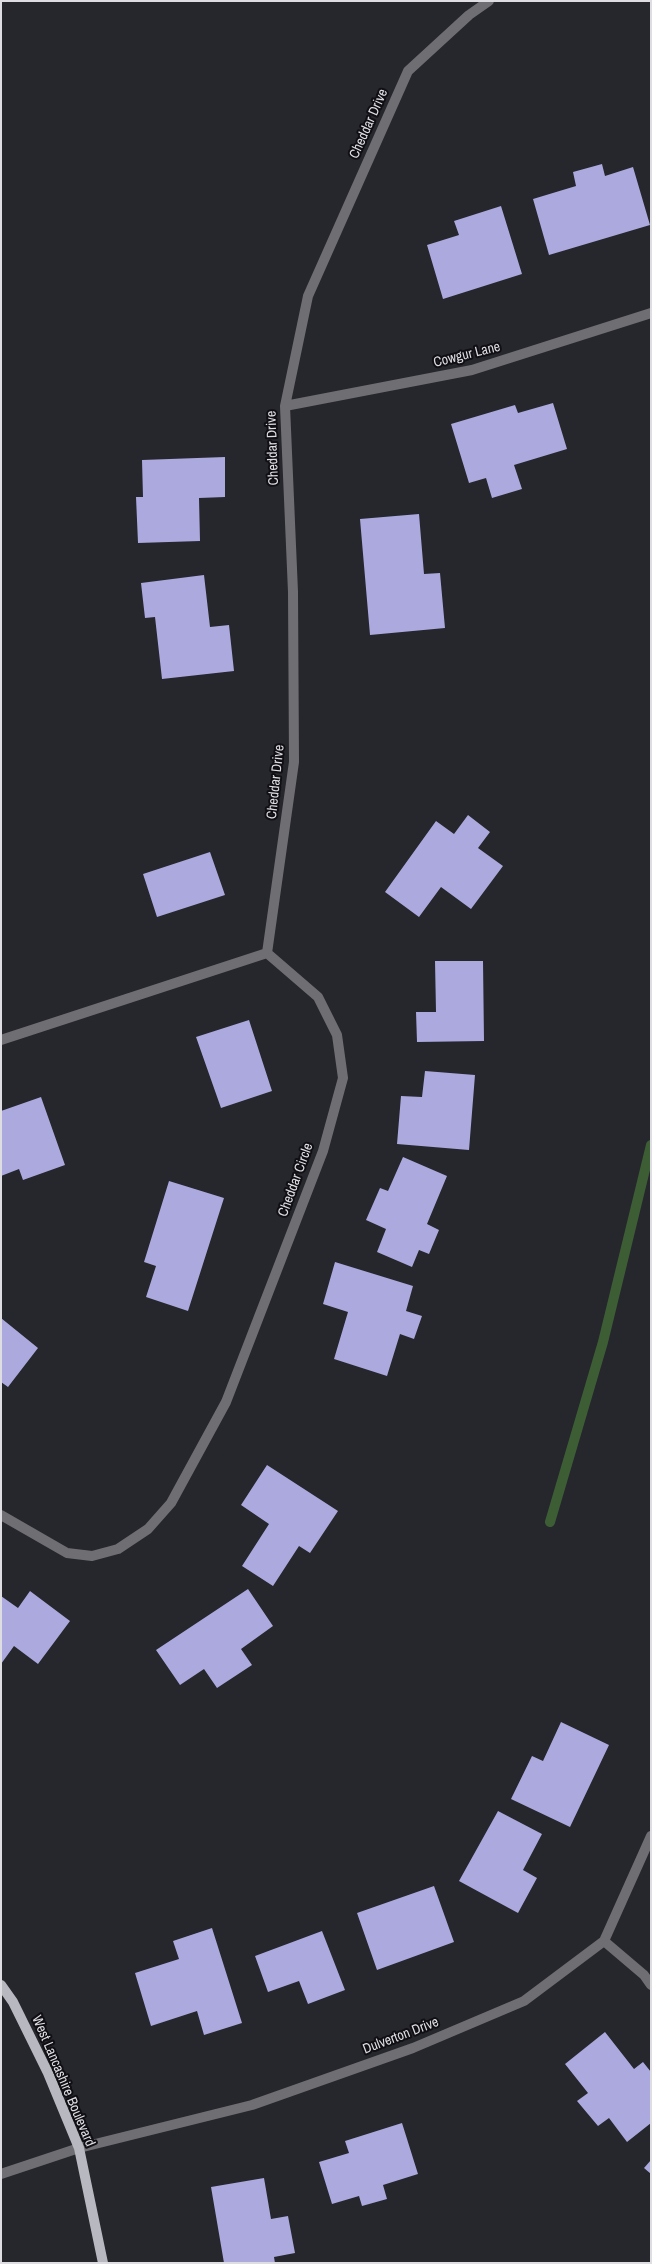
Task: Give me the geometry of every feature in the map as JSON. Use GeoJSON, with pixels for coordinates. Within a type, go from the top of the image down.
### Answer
{"type":"FeatureCollection","features":[{"type":"Feature","properties":{"kind":"main road","name":"West Lancashire Boulevard"},"geometry":{"type":"LineString","coordinates":[[1,1985],[13,2002],[48,2073],[79,2148],[103,2263]]}},
{"type":"Feature","properties":{"kind":"street","name":"Cheddar Drive"},"geometry":{"type":"LineString","coordinates":[[266,953],[294,762],[293,592],[285,406],[308,296],[408,71],[469,15],[489,1]]}},
{"type":"Feature","properties":{"kind":"street","name":"Cowgur Lane"},"geometry":{"type":"LineString","coordinates":[[285,406],[472,370],[651,314]]}},
{"type":"Feature","properties":{"kind":"street"},"geometry":{"type":"LineString","coordinates":[[1,1040],[266,953]]}},
{"type":"Feature","properties":{"kind":"street","name":"Cheddar Circle"},"geometry":{"type":"LineString","coordinates":[[1,1515],[67,1552],[92,1556],[118,1549],[148,1530],[171,1503],[226,1402],[323,1151],[343,1078],[338,1035],[318,997],[266,953]]}},
{"type":"Feature","properties":{"kind":"street","name":"Dulverton Drive"},"geometry":{"type":"LineString","coordinates":[[1,2174],[79,2148],[252,2105],[413,2048],[524,2001],[604,1941],[651,1836]]}},
{"type":"Feature","properties":{"kind":"street"},"geometry":{"type":"LineString","coordinates":[[604,1941],[644,1975],[651,1984]]}},
{"type":"Feature","properties":{"kind":"building"},"geometry":{"type":"Polygon","coordinates":[[[602,164],[605,176],[633,167],[650,225],[549,255],[533,199],[576,186],[573,172],[602,164]]]}},
{"type":"Feature","properties":{"kind":"building"},"geometry":{"type":"Polygon","coordinates":[[[501,206],[522,274],[443,299],[427,245],[459,235],[454,221],[501,206]]]}},
{"type":"Feature","properties":{"kind":"building"},"geometry":{"type":"Polygon","coordinates":[[[553,403],[567,449],[514,465],[522,489],[492,498],[486,478],[469,483],[451,424],[515,405],[518,413],[553,403]]]}},
{"type":"Feature","properties":{"kind":"building"},"geometry":{"type":"Polygon","coordinates":[[[225,457],[225,497],[199,498],[200,541],[138,543],[136,497],[143,497],[142,460],[225,457]]]}},
{"type":"Feature","properties":{"kind":"building"},"geometry":{"type":"Polygon","coordinates":[[[419,514],[424,574],[440,573],[445,628],[370,635],[360,519],[419,514]]]}},
{"type":"Feature","properties":{"kind":"building"},"geometry":{"type":"Polygon","coordinates":[[[204,575],[210,627],[229,625],[234,671],[162,679],[155,617],[145,618],[141,583],[204,575]]]}},
{"type":"Feature","properties":{"kind":"building"},"geometry":{"type":"Polygon","coordinates":[[[468,815],[490,832],[478,848],[503,866],[471,909],[441,887],[419,917],[385,892],[436,821],[454,834],[468,815]]]}},
{"type":"Feature","properties":{"kind":"building"},"geometry":{"type":"Polygon","coordinates":[[[210,852],[225,895],[157,917],[143,874],[210,852]]]}},
{"type":"Feature","properties":{"kind":"building"},"geometry":{"type":"Polygon","coordinates":[[[435,961],[483,961],[484,1041],[417,1042],[416,1012],[436,1012],[435,961]]]}},
{"type":"Feature","properties":{"kind":"building"},"geometry":{"type":"Polygon","coordinates":[[[249,1020],[272,1091],[221,1108],[196,1037],[249,1020]]]}},
{"type":"Feature","properties":{"kind":"building"},"geometry":{"type":"Polygon","coordinates":[[[425,1071],[475,1075],[469,1150],[397,1144],[401,1096],[422,1097],[425,1071]]]}},
{"type":"Feature","properties":{"kind":"building"},"geometry":{"type":"Polygon","coordinates":[[[41,1097],[65,1165],[23,1180],[19,1169],[1,1176],[1,1111],[41,1097]]]}},
{"type":"Feature","properties":{"kind":"building"},"geometry":{"type":"Polygon","coordinates":[[[403,1157],[447,1176],[427,1224],[439,1230],[429,1254],[419,1250],[412,1267],[377,1252],[386,1229],[366,1220],[380,1188],[388,1191],[403,1157]]]}},
{"type":"Feature","properties":{"kind":"building"},"geometry":{"type":"Polygon","coordinates":[[[169,1181],[224,1198],[188,1311],[146,1297],[156,1266],[144,1262],[169,1181]]]}},
{"type":"Feature","properties":{"kind":"building"},"geometry":{"type":"Polygon","coordinates":[[[335,1262],[413,1286],[406,1311],[422,1316],[414,1339],[400,1334],[387,1376],[334,1359],[348,1312],[323,1304],[335,1262]]]}},
{"type":"Feature","properties":{"kind":"building"},"geometry":{"type":"Polygon","coordinates":[[[1,1318],[38,1348],[8,1387],[1,1382],[1,1318]]]}},
{"type":"Feature","properties":{"kind":"building"},"geometry":{"type":"Polygon","coordinates":[[[267,1465],[338,1511],[310,1553],[299,1546],[273,1586],[242,1566],[269,1524],[241,1505],[267,1465]]]}},
{"type":"Feature","properties":{"kind":"building"},"geometry":{"type":"Polygon","coordinates":[[[248,1589],[273,1626],[241,1649],[252,1665],[217,1688],[204,1669],[180,1685],[156,1650],[248,1589]]]}},
{"type":"Feature","properties":{"kind":"building"},"geometry":{"type":"Polygon","coordinates":[[[30,1591],[70,1621],[38,1664],[14,1646],[1,1664],[1,1596],[18,1608],[30,1591]]]}},
{"type":"Feature","properties":{"kind":"building"},"geometry":{"type":"Polygon","coordinates":[[[561,1722],[609,1745],[570,1827],[511,1799],[532,1756],[543,1761],[561,1722]]]}},
{"type":"Feature","properties":{"kind":"building"},"geometry":{"type":"Polygon","coordinates":[[[498,1811],[542,1834],[523,1870],[537,1878],[518,1913],[459,1881],[498,1811]]]}},
{"type":"Feature","properties":{"kind":"building"},"geometry":{"type":"Polygon","coordinates":[[[434,1886],[454,1942],[377,1970],[357,1913],[434,1886]]]}},
{"type":"Feature","properties":{"kind":"building"},"geometry":{"type":"Polygon","coordinates":[[[212,1928],[242,2023],[204,2035],[197,2011],[151,2026],[135,1973],[179,1959],[173,1941],[212,1928]]]}},
{"type":"Feature","properties":{"kind":"building"},"geometry":{"type":"Polygon","coordinates":[[[322,1931],[345,1990],[308,2004],[299,1981],[268,1992],[255,1956],[322,1931]]]}},
{"type":"Feature","properties":{"kind":"building"},"geometry":{"type":"Polygon","coordinates":[[[605,2032],[634,2069],[643,2062],[651,2072],[651,2123],[627,2142],[609,2118],[598,2126],[577,2101],[588,2093],[565,2064],[605,2032]]]}},
{"type":"Feature","properties":{"kind":"building"},"geometry":{"type":"Polygon","coordinates":[[[402,2123],[418,2174],[383,2185],[387,2199],[362,2206],[359,2196],[332,2204],[319,2162],[349,2153],[345,2141],[402,2123]]]}},
{"type":"Feature","properties":{"kind":"building"},"geometry":{"type":"Polygon","coordinates":[[[651,2160],[651,2174],[644,2168],[651,2160]]]}},
{"type":"Feature","properties":{"kind":"building"},"geometry":{"type":"Polygon","coordinates":[[[264,2178],[271,2219],[288,2216],[295,2253],[274,2257],[275,2263],[224,2263],[211,2187],[264,2178]]]}},
{"type":"Feature","properties":{"kind":"waterway"},"geometry":{"type":"LineString","coordinates":[[550,1522],[603,1342],[651,1145]]}}]}
